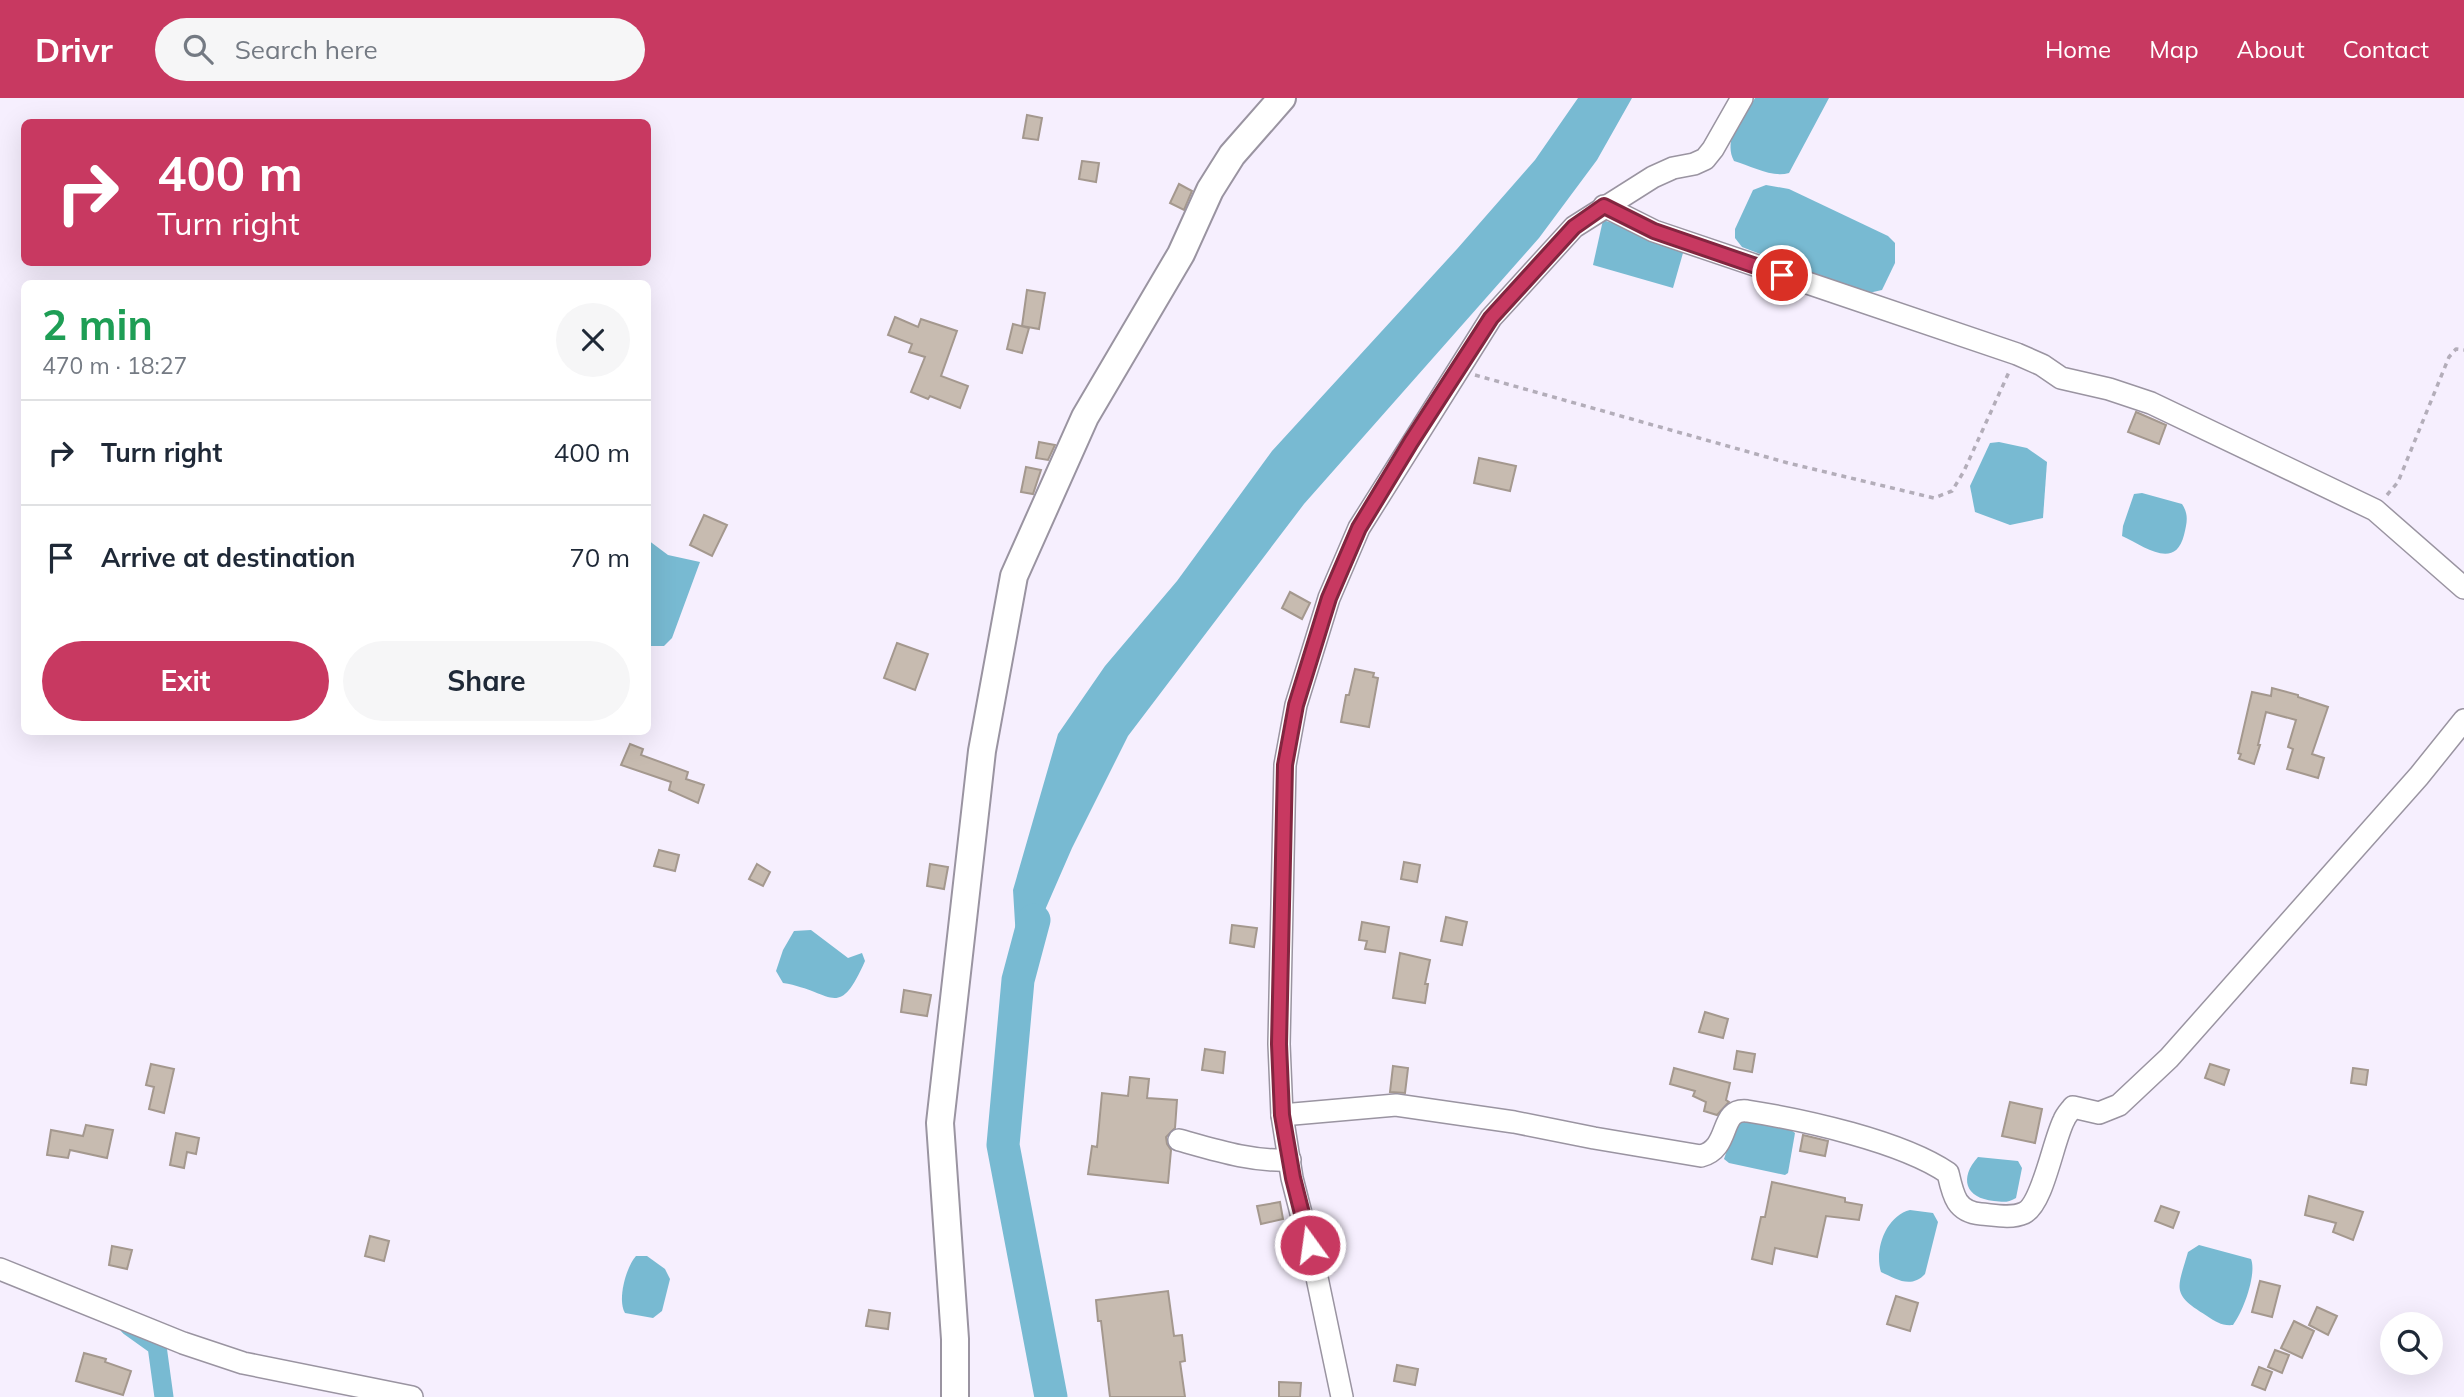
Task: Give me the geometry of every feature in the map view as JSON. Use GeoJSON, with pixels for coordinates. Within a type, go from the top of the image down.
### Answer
{"type":"FeatureCollection","features":[{"type":"Feature","properties":{"kind":"street"},"geometry":{"type":"LineString","coordinates":[[955,1397],[955,1339],[940,1123],[982,751],[1014,576],[1085,417],[1181,254],[1210,190],[1232,155],[1282,98]]}},
{"type":"Feature","properties":{"kind":"street"},"geometry":{"type":"LineString","coordinates":[[1342,1397],[1282,1115],[1279,1044],[1285,765],[1296,705],[1329,598],[1359,528],[1491,318],[1574,227],[1663,172],[1705,159],[1742,98]]}},
{"type":"Feature","properties":{"kind":"street"},"geometry":{"type":"LineString","coordinates":[[1604,206],[1654,231],[2017,354],[2042,365],[2061,378],[2109,389],[2151,403],[2375,510],[2464,588]]}},
{"type":"Feature","properties":{"kind":"street"},"geometry":{"type":"LineString","coordinates":[[1282,1115],[1396,1105],[1514,1122],[1701,1156],[1718,1147],[1731,1115],[1739,1110],[1902,1149],[1948,1173],[1953,1198],[1961,1208],[1971,1213],[2005,1216],[2025,1212],[2036,1200],[2064,1119],[2073,1107],[2099,1113],[2119,1105],[2169,1058],[2419,776],[2464,720]]}},
{"type":"Feature","properties":{"kind":"street"},"geometry":{"type":"LineString","coordinates":[[1179,1140],[1231,1154],[1272,1161],[1290,1160]]}},
{"type":"Feature","properties":{"kind":"street"},"geometry":{"type":"LineString","coordinates":[[0,1269],[183,1343],[243,1363],[412,1397]]}},
{"type":"Feature","properties":{"kind":"path"},"geometry":{"type":"LineString","coordinates":[[2375,510],[2398,482],[2449,357],[2456,349],[2464,350]]}},
{"type":"Feature","properties":{"kind":"path"},"geometry":{"type":"LineString","coordinates":[[1456,370],[1788,463],[1934,498],[1952,491],[1964,471],[2017,354]]}},
{"type":"Feature","properties":{"kind":"water"},"geometry":{"type":"Polygon","coordinates":[[[1578,98],[1632,98],[1597,160],[1539,238],[1304,504],[1128,736],[1072,848],[1018,972],[1013,890],[1058,734],[1105,666],[1177,581],[1272,451],[1535,160],[1578,98]]]}},
{"type":"Feature","properties":{"kind":"water"},"geometry":{"type":"Polygon","coordinates":[[[1755,98],[1829,98],[1789,173],[1769,173],[1734,161],[1731,153],[1732,136],[1755,98]]]}},
{"type":"Feature","properties":{"kind":"water"},"geometry":{"type":"Polygon","coordinates":[[[1766,185],[1789,189],[1888,236],[1895,243],[1895,263],[1882,290],[1864,294],[1742,247],[1735,238],[1735,229],[1753,190],[1766,185]]]}},
{"type":"Feature","properties":{"kind":"water"},"geometry":{"type":"Polygon","coordinates":[[[1603,220],[1685,246],[1673,288],[1593,265],[1603,220]]]}},
{"type":"Feature","properties":{"kind":"water"},"geometry":{"type":"Polygon","coordinates":[[[1999,442],[2027,448],[2047,462],[2043,518],[2010,525],[1975,512],[1970,486],[1990,443],[1999,442]]]}},
{"type":"Feature","properties":{"kind":"water"},"geometry":{"type":"Polygon","coordinates":[[[2142,493],[2182,504],[2187,519],[2180,546],[2174,552],[2158,553],[2122,536],[2134,494],[2142,493]]]}},
{"type":"Feature","properties":{"kind":"water"},"geometry":{"type":"Polygon","coordinates":[[[651,542],[668,555],[700,562],[672,638],[664,646],[651,646],[651,542]]]}},
{"type":"Feature","properties":{"kind":"water"},"geometry":{"type":"Polygon","coordinates":[[[811,930],[848,958],[862,953],[865,961],[856,980],[840,997],[824,996],[783,983],[776,971],[783,950],[794,931],[811,930]]]}},
{"type":"Feature","properties":{"kind":"water"},"geometry":{"type":"Polygon","coordinates":[[[1739,1122],[1787,1127],[1795,1133],[1788,1173],[1785,1175],[1729,1163],[1724,1159],[1735,1126],[1739,1122]]]}},
{"type":"Feature","properties":{"kind":"water"},"geometry":{"type":"Polygon","coordinates":[[[1978,1157],[2018,1161],[2022,1168],[2016,1198],[2003,1202],[1994,1201],[1977,1196],[1971,1191],[1968,1186],[1968,1172],[1978,1157]]]}},
{"type":"Feature","properties":{"kind":"water"},"geometry":{"type":"Polygon","coordinates":[[[1910,1210],[1933,1213],[1938,1222],[1925,1274],[1920,1279],[1909,1282],[1881,1272],[1879,1253],[1888,1226],[1902,1213],[1910,1210]]]}},
{"type":"Feature","properties":{"kind":"water"},"geometry":{"type":"Polygon","coordinates":[[[2199,1245],[2251,1259],[2252,1274],[2248,1293],[2233,1325],[2213,1320],[2182,1296],[2181,1275],[2188,1252],[2199,1245]]]}},
{"type":"Feature","properties":{"kind":"water"},"geometry":{"type":"Polygon","coordinates":[[[636,1256],[647,1256],[665,1269],[670,1279],[662,1311],[653,1318],[625,1313],[623,1307],[624,1284],[636,1256]]]}},
{"type":"Feature","properties":{"kind":"building"},"geometry":{"type":"Polygon","coordinates":[[[1027,115],[1042,118],[1038,140],[1023,138],[1027,115]]]}},
{"type":"Feature","properties":{"kind":"building"},"geometry":{"type":"Polygon","coordinates":[[[1082,161],[1099,163],[1096,182],[1079,179],[1082,161]]]}},
{"type":"Feature","properties":{"kind":"building"},"geometry":{"type":"Polygon","coordinates":[[[1179,184],[1192,191],[1184,210],[1170,203],[1179,184]]]}},
{"type":"Feature","properties":{"kind":"building"},"geometry":{"type":"Polygon","coordinates":[[[1027,290],[1045,293],[1039,329],[1022,326],[1027,290]]]}},
{"type":"Feature","properties":{"kind":"building"},"geometry":{"type":"Polygon","coordinates":[[[895,317],[918,327],[921,319],[957,331],[941,376],[968,386],[960,408],[911,392],[925,357],[909,352],[912,344],[888,335],[895,317]]]}},
{"type":"Feature","properties":{"kind":"building"},"geometry":{"type":"Polygon","coordinates":[[[1013,324],[1029,328],[1022,353],[1007,349],[1013,324]]]}},
{"type":"Feature","properties":{"kind":"building"},"geometry":{"type":"Polygon","coordinates":[[[2136,412],[2166,425],[2159,444],[2128,432],[2136,412]]]}},
{"type":"Feature","properties":{"kind":"building"},"geometry":{"type":"Polygon","coordinates":[[[1039,442],[1055,445],[1048,460],[1036,458],[1039,442]]]}},
{"type":"Feature","properties":{"kind":"building"},"geometry":{"type":"Polygon","coordinates":[[[1479,458],[1516,466],[1510,491],[1474,483],[1479,458]]]}},
{"type":"Feature","properties":{"kind":"building"},"geometry":{"type":"Polygon","coordinates":[[[1026,467],[1041,470],[1033,494],[1021,492],[1026,467]]]}},
{"type":"Feature","properties":{"kind":"building"},"geometry":{"type":"Polygon","coordinates":[[[704,515],[727,525],[712,556],[690,545],[704,515]]]}},
{"type":"Feature","properties":{"kind":"building"},"geometry":{"type":"Polygon","coordinates":[[[1290,592],[1310,603],[1302,619],[1282,608],[1290,592]]]}},
{"type":"Feature","properties":{"kind":"building"},"geometry":{"type":"Polygon","coordinates":[[[897,643],[928,654],[915,690],[884,678],[897,643]]]}},
{"type":"Feature","properties":{"kind":"building"},"geometry":{"type":"Polygon","coordinates":[[[1355,669],[1374,673],[1373,677],[1378,678],[1369,727],[1341,722],[1355,669]]]}},
{"type":"Feature","properties":{"kind":"building"},"geometry":{"type":"Polygon","coordinates":[[[2272,688],[2328,707],[2312,754],[2324,758],[2318,778],[2287,769],[2293,749],[2288,747],[2296,720],[2266,712],[2254,764],[2239,759],[2241,754],[2238,753],[2252,692],[2271,696],[2272,688]]]}},
{"type":"Feature","properties":{"kind":"building"},"geometry":{"type":"Polygon","coordinates":[[[630,744],[643,749],[641,755],[688,772],[686,779],[704,785],[698,803],[669,790],[671,782],[621,765],[630,744]]]}},
{"type":"Feature","properties":{"kind":"building"},"geometry":{"type":"Polygon","coordinates":[[[659,850],[679,855],[675,871],[654,866],[659,850]]]}},
{"type":"Feature","properties":{"kind":"building"},"geometry":{"type":"Polygon","coordinates":[[[1404,862],[1420,865],[1417,882],[1401,879],[1404,862]]]}},
{"type":"Feature","properties":{"kind":"building"},"geometry":{"type":"Polygon","coordinates":[[[757,864],[770,872],[763,886],[749,879],[757,864]]]}},
{"type":"Feature","properties":{"kind":"building"},"geometry":{"type":"Polygon","coordinates":[[[930,864],[948,867],[944,889],[927,886],[930,864]]]}},
{"type":"Feature","properties":{"kind":"building"},"geometry":{"type":"Polygon","coordinates":[[[1446,917],[1467,922],[1462,945],[1441,941],[1446,917]]]}},
{"type":"Feature","properties":{"kind":"building"},"geometry":{"type":"Polygon","coordinates":[[[1362,922],[1389,927],[1385,952],[1365,949],[1367,941],[1359,940],[1362,922]]]}},
{"type":"Feature","properties":{"kind":"building"},"geometry":{"type":"Polygon","coordinates":[[[1232,925],[1257,928],[1254,947],[1230,943],[1232,925]]]}},
{"type":"Feature","properties":{"kind":"building"},"geometry":{"type":"Polygon","coordinates":[[[1400,953],[1430,960],[1425,984],[1428,984],[1425,1003],[1393,998],[1400,953]]]}},
{"type":"Feature","properties":{"kind":"building"},"geometry":{"type":"Polygon","coordinates":[[[904,990],[931,995],[927,1016],[901,1012],[904,990]]]}},
{"type":"Feature","properties":{"kind":"building"},"geometry":{"type":"Polygon","coordinates":[[[1705,1012],[1728,1019],[1723,1038],[1699,1032],[1705,1012]]]}},
{"type":"Feature","properties":{"kind":"building"},"geometry":{"type":"Polygon","coordinates":[[[1205,1049],[1225,1052],[1223,1073],[1202,1070],[1205,1049]]]}},
{"type":"Feature","properties":{"kind":"building"},"geometry":{"type":"Polygon","coordinates":[[[1737,1051],[1755,1054],[1752,1072],[1734,1069],[1737,1051]]]}},
{"type":"Feature","properties":{"kind":"building"},"geometry":{"type":"Polygon","coordinates":[[[151,1064],[174,1069],[164,1113],[149,1109],[154,1087],[146,1085],[151,1064]]]}},
{"type":"Feature","properties":{"kind":"building"},"geometry":{"type":"Polygon","coordinates":[[[2210,1064],[2229,1070],[2224,1085],[2205,1078],[2210,1064]]]}},
{"type":"Feature","properties":{"kind":"building"},"geometry":{"type":"Polygon","coordinates":[[[1393,1066],[1408,1068],[1405,1093],[1390,1092],[1393,1066]]]}},
{"type":"Feature","properties":{"kind":"building"},"geometry":{"type":"Polygon","coordinates":[[[1674,1068],[1730,1083],[1726,1100],[1729,1102],[1717,1115],[1704,1111],[1706,1102],[1693,1096],[1695,1091],[1670,1084],[1674,1068]]]}},
{"type":"Feature","properties":{"kind":"building"},"geometry":{"type":"Polygon","coordinates":[[[2353,1068],[2368,1070],[2366,1085],[2351,1083],[2353,1068]]]}},
{"type":"Feature","properties":{"kind":"building"},"geometry":{"type":"Polygon","coordinates":[[[1130,1077],[1149,1079],[1147,1098],[1177,1100],[1175,1128],[1166,1137],[1171,1150],[1168,1183],[1088,1174],[1092,1146],[1097,1147],[1102,1093],[1128,1096],[1130,1077]]]}},
{"type":"Feature","properties":{"kind":"building"},"geometry":{"type":"Polygon","coordinates":[[[2010,1102],[2042,1109],[2035,1143],[2002,1136],[2010,1102]]]}},
{"type":"Feature","properties":{"kind":"building"},"geometry":{"type":"Polygon","coordinates":[[[86,1125],[113,1130],[107,1158],[70,1150],[68,1158],[47,1155],[51,1130],[83,1136],[86,1125]]]}},
{"type":"Feature","properties":{"kind":"building"},"geometry":{"type":"Polygon","coordinates":[[[176,1133],[199,1138],[196,1154],[187,1152],[184,1168],[170,1165],[176,1133]]]}},
{"type":"Feature","properties":{"kind":"building"},"geometry":{"type":"Polygon","coordinates":[[[1803,1135],[1828,1141],[1825,1156],[1800,1151],[1803,1135]]]}},
{"type":"Feature","properties":{"kind":"building"},"geometry":{"type":"Polygon","coordinates":[[[1772,1182],[1845,1198],[1845,1202],[1862,1205],[1859,1220],[1826,1216],[1817,1257],[1775,1248],[1772,1264],[1752,1259],[1772,1182]]]}},
{"type":"Feature","properties":{"kind":"building"},"geometry":{"type":"Polygon","coordinates":[[[2309,1196],[2363,1212],[2353,1240],[2333,1232],[2336,1223],[2305,1215],[2309,1196]]]}},
{"type":"Feature","properties":{"kind":"building"},"geometry":{"type":"Polygon","coordinates":[[[1280,1202],[1283,1219],[1261,1224],[1257,1206],[1280,1202]]]}},
{"type":"Feature","properties":{"kind":"building"},"geometry":{"type":"Polygon","coordinates":[[[2161,1206],[2179,1212],[2173,1228],[2155,1221],[2161,1206]]]}},
{"type":"Feature","properties":{"kind":"building"},"geometry":{"type":"Polygon","coordinates":[[[370,1236],[389,1241],[384,1261],[365,1256],[370,1236]]]}},
{"type":"Feature","properties":{"kind":"building"},"geometry":{"type":"Polygon","coordinates":[[[112,1246],[132,1250],[127,1269],[109,1265],[112,1246]]]}},
{"type":"Feature","properties":{"kind":"building"},"geometry":{"type":"Polygon","coordinates":[[[2260,1281],[2280,1286],[2272,1317],[2252,1312],[2260,1281]]]}},
{"type":"Feature","properties":{"kind":"building"},"geometry":{"type":"Polygon","coordinates":[[[1168,1291],[1174,1336],[1182,1335],[1185,1361],[1180,1362],[1185,1397],[1110,1397],[1096,1300],[1168,1291]]]}},
{"type":"Feature","properties":{"kind":"building"},"geometry":{"type":"Polygon","coordinates":[[[1896,1296],[1918,1303],[1910,1331],[1887,1324],[1896,1296]]]}},
{"type":"Feature","properties":{"kind":"building"},"geometry":{"type":"Polygon","coordinates":[[[2317,1307],[2337,1316],[2328,1335],[2309,1325],[2317,1307]]]}},
{"type":"Feature","properties":{"kind":"building"},"geometry":{"type":"Polygon","coordinates":[[[869,1310],[890,1313],[888,1329],[866,1326],[869,1310]]]}},
{"type":"Feature","properties":{"kind":"building"},"geometry":{"type":"Polygon","coordinates":[[[2294,1321],[2314,1331],[2302,1358],[2281,1348],[2294,1321]]]}},
{"type":"Feature","properties":{"kind":"building"},"geometry":{"type":"Polygon","coordinates":[[[2275,1350],[2289,1355],[2282,1373],[2268,1367],[2275,1350]]]}},
{"type":"Feature","properties":{"kind":"building"},"geometry":{"type":"Polygon","coordinates":[[[84,1353],[106,1359],[105,1362],[131,1371],[123,1395],[76,1381],[84,1353]]]}},
{"type":"Feature","properties":{"kind":"building"},"geometry":{"type":"Polygon","coordinates":[[[1397,1365],[1418,1369],[1415,1385],[1394,1381],[1397,1365]]]}},
{"type":"Feature","properties":{"kind":"building"},"geometry":{"type":"Polygon","coordinates":[[[2259,1367],[2272,1372],[2265,1390],[2252,1385],[2259,1367]]]}},
{"type":"Feature","properties":{"kind":"building"},"geometry":{"type":"Polygon","coordinates":[[[1279,1382],[1301,1383],[1300,1397],[1279,1397],[1279,1382]]]}},
{"type":"Feature","properties":{"kind":"waterway"},"geometry":{"type":"LineString","coordinates":[[1034,920],[1018,980],[1003,1145],[1051,1397]]}},
{"type":"Feature","properties":{"kind":"waterway"},"geometry":{"type":"LineString","coordinates":[[129,1326],[157,1346],[164,1397]]}},
{"type":"Feature","properties":{"kind":"route"},"geometry":{"type":"LineString","coordinates":[[1310,1245],[1293,1178],[1282,1115],[1279,1044],[1285,765],[1296,705],[1329,598],[1359,528],[1491,318],[1574,227],[1604,206],[1654,231],[1782,275]]}}]}
